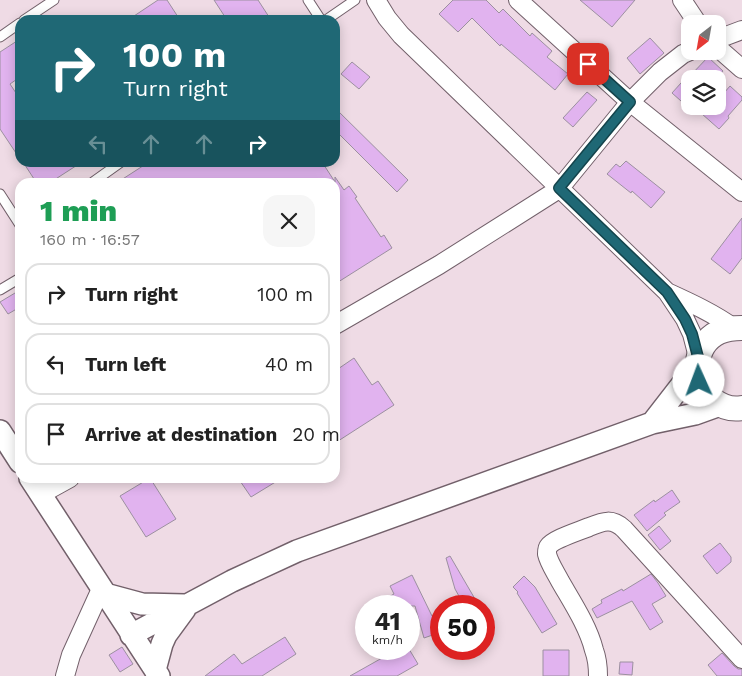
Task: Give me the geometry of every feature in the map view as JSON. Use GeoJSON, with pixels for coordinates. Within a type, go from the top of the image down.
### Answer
{"type":"FeatureCollection","features":[{"type":"Feature","properties":{"kind":"main road"},"geometry":{"type":"LineString","coordinates":[[735,409],[707,395],[699,381],[698,361],[706,343],[718,332],[738,328]]}},
{"type":"Feature","properties":{"kind":"street"},"geometry":{"type":"LineString","coordinates":[[376,0],[387,18],[401,34],[667,292],[685,319],[692,334],[698,361],[652,423]]}},
{"type":"Feature","properties":{"kind":"street"},"geometry":{"type":"LineString","coordinates":[[518,0],[630,102],[742,192]]}},
{"type":"Feature","properties":{"kind":"street"},"geometry":{"type":"LineString","coordinates":[[682,0],[692,15]]}},
{"type":"Feature","properties":{"kind":"street"},"geometry":{"type":"LineString","coordinates":[[726,36],[742,30]]}},
{"type":"Feature","properties":{"kind":"street"},"geometry":{"type":"LineString","coordinates":[[726,55],[742,69]]}},
{"type":"Feature","properties":{"kind":"street"},"geometry":{"type":"LineString","coordinates":[[340,322],[439,265],[559,188],[630,102],[660,72],[681,56]]}},
{"type":"Feature","properties":{"kind":"street"},"geometry":{"type":"LineString","coordinates":[[667,292],[699,306],[738,328]]}},
{"type":"Feature","properties":{"kind":"street"},"geometry":{"type":"LineString","coordinates":[[131,635],[232,581],[297,551],[652,423],[695,414],[735,409]]}},
{"type":"Feature","properties":{"kind":"street"},"geometry":{"type":"LineString","coordinates":[[0,431],[15,454]]}},
{"type":"Feature","properties":{"kind":"street"},"geometry":{"type":"LineString","coordinates":[[48,483],[35,486],[157,673]]}},
{"type":"Feature","properties":{"kind":"street"},"geometry":{"type":"LineString","coordinates":[[598,676],[594,649],[553,567],[547,554],[547,548],[550,544],[560,539],[608,522],[618,524],[624,529],[742,659]]}},
{"type":"Feature","properties":{"kind":"street"},"geometry":{"type":"LineString","coordinates":[[102,589],[142,604],[188,605]]}},
{"type":"Feature","properties":{"kind":"street"},"geometry":{"type":"LineString","coordinates":[[65,676],[71,655],[102,589]]}},
{"type":"Feature","properties":{"kind":"street"},"geometry":{"type":"LineString","coordinates":[[157,673],[162,644],[166,635],[188,605]]}},
{"type":"Feature","properties":{"kind":"lane"},"geometry":{"type":"LineString","coordinates":[[32,15],[54,0]]}},
{"type":"Feature","properties":{"kind":"lane"},"geometry":{"type":"LineString","coordinates":[[308,0],[318,15]]}},
{"type":"Feature","properties":{"kind":"lane"},"geometry":{"type":"LineString","coordinates":[[333,15],[354,0]]}},
{"type":"Feature","properties":{"kind":"lane"},"geometry":{"type":"LineString","coordinates":[[0,36],[15,26]]}},
{"type":"Feature","properties":{"kind":"lane"},"geometry":{"type":"LineString","coordinates":[[99,178],[115,167]]}},
{"type":"Feature","properties":{"kind":"lane"},"geometry":{"type":"LineString","coordinates":[[0,194],[15,217]]}},
{"type":"Feature","properties":{"kind":"lane"},"geometry":{"type":"LineString","coordinates":[[0,290],[15,281]]}},
{"type":"Feature","properties":{"kind":"building"},"geometry":{"type":"Polygon","coordinates":[[[158,0],[167,0],[177,15],[136,15],[158,0]]]}},
{"type":"Feature","properties":{"kind":"building"},"geometry":{"type":"Polygon","coordinates":[[[214,0],[258,0],[268,15],[224,15],[214,0]]]}},
{"type":"Feature","properties":{"kind":"building"},"geometry":{"type":"Polygon","coordinates":[[[453,0],[486,0],[499,13],[503,9],[530,36],[532,33],[552,51],[547,57],[568,74],[555,90],[501,44],[500,46],[472,18],[458,32],[439,14],[453,0]]]}},
{"type":"Feature","properties":{"kind":"building"},"geometry":{"type":"Polygon","coordinates":[[[580,0],[635,0],[612,27],[580,0]]]}},
{"type":"Feature","properties":{"kind":"building"},"geometry":{"type":"Polygon","coordinates":[[[650,38],[664,53],[640,74],[627,58],[650,38]]]}},
{"type":"Feature","properties":{"kind":"building"},"geometry":{"type":"Polygon","coordinates":[[[15,42],[15,80],[10,84],[15,92],[15,152],[0,129],[0,52],[15,42]]]}},
{"type":"Feature","properties":{"kind":"building"},"geometry":{"type":"Polygon","coordinates":[[[705,60],[711,60],[722,70],[696,70],[705,60]]]}},
{"type":"Feature","properties":{"kind":"building"},"geometry":{"type":"Polygon","coordinates":[[[352,62],[370,77],[359,89],[341,74],[352,62]]]}},
{"type":"Feature","properties":{"kind":"building"},"geometry":{"type":"Polygon","coordinates":[[[681,83],[681,101],[672,93],[681,83]]]}},
{"type":"Feature","properties":{"kind":"building"},"geometry":{"type":"Polygon","coordinates":[[[730,86],[742,97],[742,100],[719,129],[703,115],[726,115],[726,91],[730,86]]]}},
{"type":"Feature","properties":{"kind":"building"},"geometry":{"type":"Polygon","coordinates":[[[587,92],[597,100],[573,127],[563,118],[587,92]]]}},
{"type":"Feature","properties":{"kind":"building"},"geometry":{"type":"Polygon","coordinates":[[[340,113],[408,180],[397,192],[340,135],[340,113]]]}},
{"type":"Feature","properties":{"kind":"building"},"geometry":{"type":"Polygon","coordinates":[[[626,161],[665,192],[651,208],[632,191],[631,193],[607,174],[616,164],[620,167],[626,161]]]}},
{"type":"Feature","properties":{"kind":"building"},"geometry":{"type":"Polygon","coordinates":[[[26,167],[74,167],[57,178],[33,178],[26,167]]]}},
{"type":"Feature","properties":{"kind":"building"},"geometry":{"type":"Polygon","coordinates":[[[141,167],[325,167],[332,178],[124,178],[141,167]]]}},
{"type":"Feature","properties":{"kind":"building"},"geometry":{"type":"Polygon","coordinates":[[[340,184],[344,190],[349,186],[381,237],[384,235],[392,248],[340,281],[340,184]]]}},
{"type":"Feature","properties":{"kind":"building"},"geometry":{"type":"Polygon","coordinates":[[[742,218],[742,258],[730,274],[711,259],[742,218]]]}},
{"type":"Feature","properties":{"kind":"building"},"geometry":{"type":"Polygon","coordinates":[[[15,293],[15,310],[8,314],[0,302],[15,293]]]}},
{"type":"Feature","properties":{"kind":"building"},"geometry":{"type":"Polygon","coordinates":[[[354,358],[372,385],[378,381],[394,405],[340,440],[340,368],[354,358]]]}},
{"type":"Feature","properties":{"kind":"building"},"geometry":{"type":"Polygon","coordinates":[[[142,483],[153,483],[176,519],[146,537],[120,496],[142,483]]]}},
{"type":"Feature","properties":{"kind":"building"},"geometry":{"type":"Polygon","coordinates":[[[241,483],[274,483],[251,497],[241,483]]]}},
{"type":"Feature","properties":{"kind":"building"},"geometry":{"type":"Polygon","coordinates":[[[672,490],[680,502],[664,513],[666,515],[647,531],[634,515],[654,500],[655,502],[672,490]]]}},
{"type":"Feature","properties":{"kind":"building"},"geometry":{"type":"Polygon","coordinates":[[[659,526],[671,541],[660,550],[648,535],[659,526]]]}},
{"type":"Feature","properties":{"kind":"building"},"geometry":{"type":"Polygon","coordinates":[[[720,543],[731,557],[731,562],[717,574],[703,556],[720,543]]]}},
{"type":"Feature","properties":{"kind":"building"},"geometry":{"type":"Polygon","coordinates":[[[450,556],[473,595],[458,595],[446,558],[450,556]]]}},
{"type":"Feature","properties":{"kind":"building"},"geometry":{"type":"Polygon","coordinates":[[[651,574],[666,596],[652,604],[663,622],[650,630],[632,601],[597,618],[592,609],[602,603],[601,600],[622,589],[623,591],[651,574]]]}},
{"type":"Feature","properties":{"kind":"building"},"geometry":{"type":"Polygon","coordinates":[[[412,575],[430,612],[430,636],[424,638],[420,624],[420,595],[392,595],[394,594],[390,586],[412,575]]]}},
{"type":"Feature","properties":{"kind":"building"},"geometry":{"type":"Polygon","coordinates":[[[524,576],[535,587],[557,624],[542,633],[518,592],[513,587],[524,576]]]}},
{"type":"Feature","properties":{"kind":"building"},"geometry":{"type":"Polygon","coordinates":[[[285,637],[296,654],[262,676],[205,676],[234,654],[242,664],[285,637]]]}},
{"type":"Feature","properties":{"kind":"building"},"geometry":{"type":"Polygon","coordinates":[[[122,647],[133,664],[120,672],[109,655],[122,647]]]}},
{"type":"Feature","properties":{"kind":"building"},"geometry":{"type":"Polygon","coordinates":[[[543,650],[569,650],[569,676],[543,676],[543,650]]]}},
{"type":"Feature","properties":{"kind":"building"},"geometry":{"type":"Polygon","coordinates":[[[722,653],[734,666],[742,669],[742,676],[717,676],[708,665],[722,653]]]}},
{"type":"Feature","properties":{"kind":"building"},"geometry":{"type":"Polygon","coordinates":[[[378,660],[416,660],[418,664],[397,676],[350,676],[378,660]]]}},
{"type":"Feature","properties":{"kind":"building"},"geometry":{"type":"Polygon","coordinates":[[[620,662],[633,662],[632,675],[619,674],[620,662]]]}},
{"type":"Feature","properties":{"kind":"route"},"geometry":{"type":"LineString","coordinates":[[588,64],[630,102],[559,188],[667,292],[685,319],[692,334],[698,357],[699,381]]}}]}
